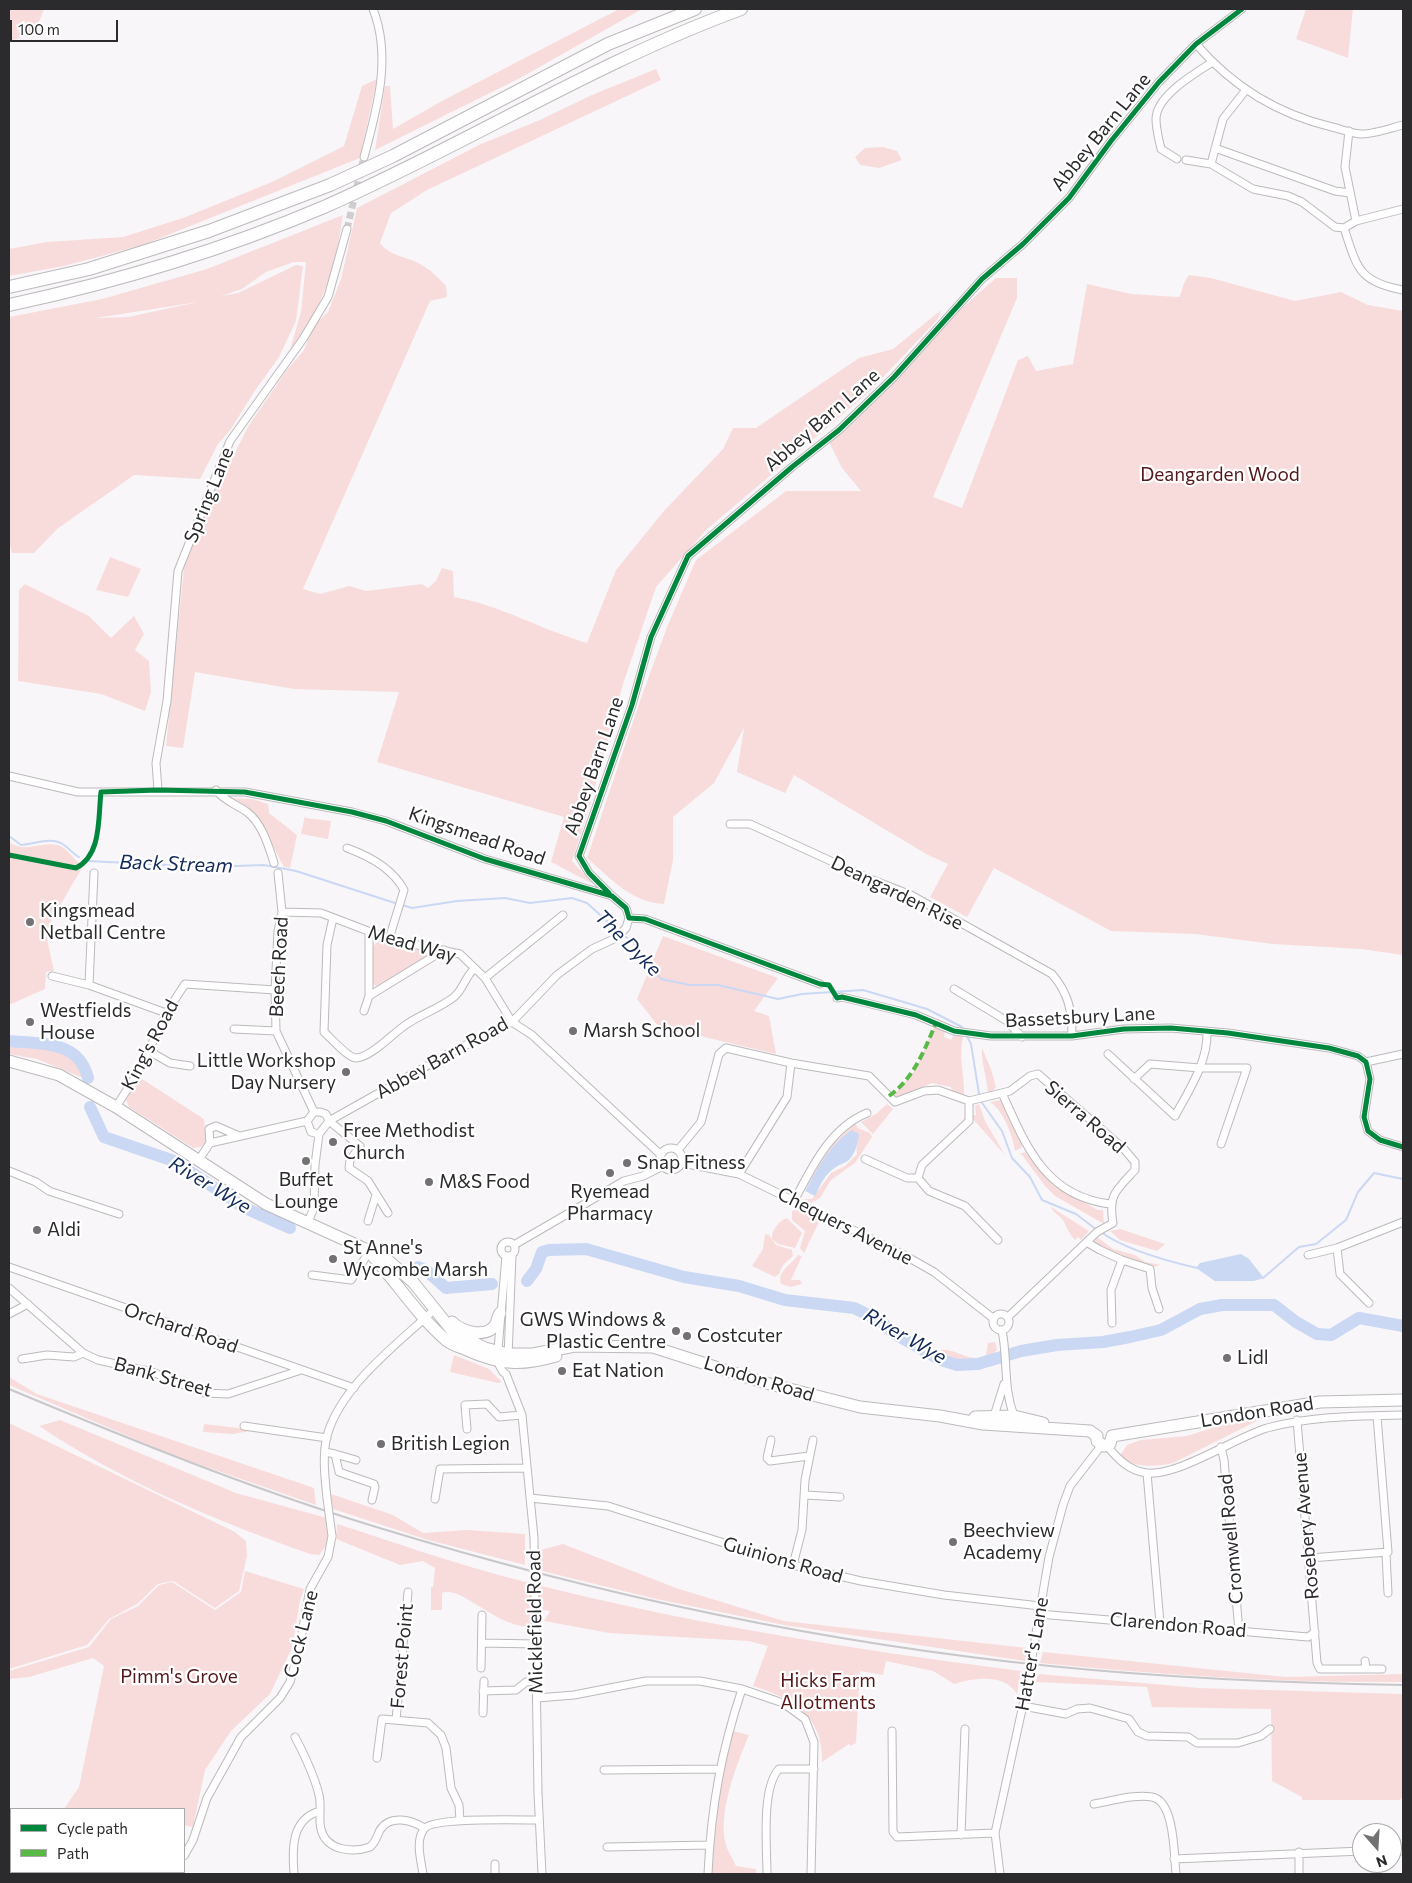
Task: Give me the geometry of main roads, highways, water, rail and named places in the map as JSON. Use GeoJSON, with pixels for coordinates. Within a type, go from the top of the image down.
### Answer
{"type":"FeatureCollection","features":[{"type":"Feature","properties":{"kind":"highway"},"geometry":{"type":"LineString","coordinates":[[9,287],[89,269],[209,231],[330,185],[392,156],[608,44],[695,9]]}},
{"type":"Feature","properties":{"kind":"highway"},"geometry":{"type":"LineString","coordinates":[[9,305],[105,282],[178,260],[323,207],[665,38],[741,9]]}},
{"type":"Feature","properties":{"kind":"main road"},"geometry":{"type":"LineString","coordinates":[[9,1061],[59,1075],[116,1107],[266,1204],[369,1252]]}},
{"type":"Feature","properties":{"kind":"main road","name":"London Road"},"geometry":{"type":"LineString","coordinates":[[369,1252],[385,1258],[419,1289],[431,1313]]}},
{"type":"Feature","properties":{"kind":"main road","name":"London Road"},"geometry":{"type":"LineString","coordinates":[[369,1252],[454,1333],[503,1361],[575,1346],[579,1348],[604,1345],[653,1347],[762,1382],[860,1407],[940,1416],[997,1419],[1014,1416],[1072,1430]]}},
{"type":"Feature","properties":{"kind":"main road"},"geometry":{"type":"LineString","coordinates":[[385,1258],[431,1313],[457,1326],[473,1332],[485,1332],[495,1326],[500,1313]]}},
{"type":"Feature","properties":{"kind":"main road","name":"London Road"},"geometry":{"type":"LineString","coordinates":[[940,1416],[983,1424],[1090,1431],[1104,1441],[1320,1402],[1403,1400]]}},
{"type":"Feature","properties":{"kind":"main road"},"geometry":{"type":"LineString","coordinates":[[997,1419],[1043,1428]]}},
{"type":"Feature","properties":{"kind":"water"},"geometry":{"type":"Polygon","coordinates":[[[852,1130],[859,1134],[850,1159],[830,1172],[815,1196],[805,1191],[830,1150],[852,1130]]]}},
{"type":"Feature","properties":{"kind":"water"},"geometry":{"type":"Polygon","coordinates":[[[1241,1254],[1249,1259],[1264,1278],[1254,1281],[1215,1281],[1196,1268],[1200,1263],[1241,1254]]]}},
{"type":"Feature","properties":{"kind":"waterway","name":"Back Stream"},"geometry":{"type":"LineString","coordinates":[[9,836],[21,845],[49,841],[59,842],[79,857]]}},
{"type":"Feature","properties":{"kind":"waterway","name":"Back Stream"},"geometry":{"type":"LineString","coordinates":[[88,861],[208,867],[264,865],[296,871],[398,904]]}},
{"type":"Feature","properties":{"kind":"waterway","name":"The Dyke"},"geometry":{"type":"LineString","coordinates":[[402,905],[412,908],[457,901],[505,898],[530,903],[572,898],[587,903],[619,932]]}},
{"type":"Feature","properties":{"kind":"waterway","name":"The Dyke"},"geometry":{"type":"LineString","coordinates":[[623,935],[633,942],[661,979],[690,985],[718,985],[778,999],[802,994],[863,990],[927,1009],[962,1027],[964,1030]]}},
{"type":"Feature","properties":{"kind":"waterway"},"geometry":{"type":"LineString","coordinates":[[966,1034],[971,1044],[980,1100],[1002,1131],[1012,1158],[1030,1177],[1042,1200],[1076,1214],[1097,1230]]}},
{"type":"Feature","properties":{"kind":"waterway","name":"River Wye"},"geometry":{"type":"LineString","coordinates":[[9,1041],[46,1044],[67,1050],[83,1066],[88,1078]]}},
{"type":"Feature","properties":{"kind":"waterway","name":"River Wye"},"geometry":{"type":"LineString","coordinates":[[90,1107],[104,1137],[174,1161],[245,1208],[290,1228]]}},
{"type":"Feature","properties":{"kind":"waterway"},"geometry":{"type":"LineString","coordinates":[[1263,1278],[1299,1247],[1316,1244],[1346,1220],[1358,1192],[1374,1173],[1403,1179]]}},
{"type":"Feature","properties":{"kind":"waterway"},"geometry":{"type":"LineString","coordinates":[[1101,1232],[1134,1249],[1197,1268]]}},
{"type":"Feature","properties":{"kind":"waterway","name":"River Wye"},"geometry":{"type":"LineString","coordinates":[[527,1281],[536,1269],[542,1252],[549,1250],[586,1249],[684,1277],[739,1286],[785,1300],[854,1308],[879,1320],[895,1334],[941,1360],[957,1365],[978,1364],[1021,1351],[1057,1345],[1103,1342],[1161,1330],[1200,1309],[1222,1305],[1274,1305],[1296,1322],[1317,1334],[1331,1335],[1359,1318],[1403,1326]]}},
{"type":"Feature","properties":{"kind":"waterway","name":"River Wye"},"geometry":{"type":"LineString","coordinates":[[418,1267],[427,1271],[446,1288],[492,1284]]}},
{"type":"Feature","properties":{"kind":"tunnel"},"geometry":{"type":"LineString","coordinates":[[347,229],[364,157]]}},
{"type":"Feature","properties":{"kind":"railway"},"geometry":{"type":"LineString","coordinates":[[9,1389],[189,1462],[281,1496],[373,1526],[456,1551],[540,1573],[708,1613],[793,1630],[879,1644],[1050,1666],[1226,1679],[1403,1685]]}},
{"type":"Feature","properties":{"kind":"place","name":"Kingsmead Netball Centre"},"geometry":{"type":"Point","coordinates":[30,922]}},
{"type":"Feature","properties":{"kind":"place","name":"Westfields House"},"geometry":{"type":"Point","coordinates":[30,1022]}},
{"type":"Feature","properties":{"kind":"place","name":"Marsh School"},"geometry":{"type":"Point","coordinates":[573,1031]}},
{"type":"Feature","properties":{"kind":"place","name":"Little Workshop Day Nursery"},"geometry":{"type":"Point","coordinates":[346,1072]}},
{"type":"Feature","properties":{"kind":"place","name":"Free Methodist Church"},"geometry":{"type":"Point","coordinates":[333,1142]}},
{"type":"Feature","properties":{"kind":"place","name":"Buffet Lounge"},"geometry":{"type":"Point","coordinates":[306,1161]}},
{"type":"Feature","properties":{"kind":"place","name":"Snap Fitness"},"geometry":{"type":"Point","coordinates":[627,1163]}},
{"type":"Feature","properties":{"kind":"place","name":"Ryemead Pharmacy"},"geometry":{"type":"Point","coordinates":[610,1173]}},
{"type":"Feature","properties":{"kind":"place","name":"M&S Food"},"geometry":{"type":"Point","coordinates":[429,1182]}},
{"type":"Feature","properties":{"kind":"place","name":"Aldi"},"geometry":{"type":"Point","coordinates":[37,1230]}},
{"type":"Feature","properties":{"kind":"place","name":"St Anne's Wycombe Marsh"},"geometry":{"type":"Point","coordinates":[333,1259]}},
{"type":"Feature","properties":{"kind":"place","name":"GWS Windows & Plastic Centre"},"geometry":{"type":"Point","coordinates":[676,1331]}},
{"type":"Feature","properties":{"kind":"place","name":"Costcuter"},"geometry":{"type":"Point","coordinates":[687,1336]}},
{"type":"Feature","properties":{"kind":"place","name":"Lidl"},"geometry":{"type":"Point","coordinates":[1227,1358]}},
{"type":"Feature","properties":{"kind":"place","name":"Eat Nation"},"geometry":{"type":"Point","coordinates":[562,1371]}},
{"type":"Feature","properties":{"kind":"place","name":"British Legion"},"geometry":{"type":"Point","coordinates":[381,1444]}},
{"type":"Feature","properties":{"kind":"place","name":"Beechview Academy"},"geometry":{"type":"Point","coordinates":[953,1542]}},
{"type":"Feature","properties":{"kind":"park label","name":"Deangarden Wood"},"geometry":{"type":"Point","coordinates":[1220,475]}},
{"type":"Feature","properties":{"kind":"park label","name":"Pimm's Grove"},"geometry":{"type":"Point","coordinates":[179,1677]}},
{"type":"Feature","properties":{"kind":"park label","name":"Hicks Farm Allotments"},"geometry":{"type":"Point","coordinates":[828,1692]}}]}
